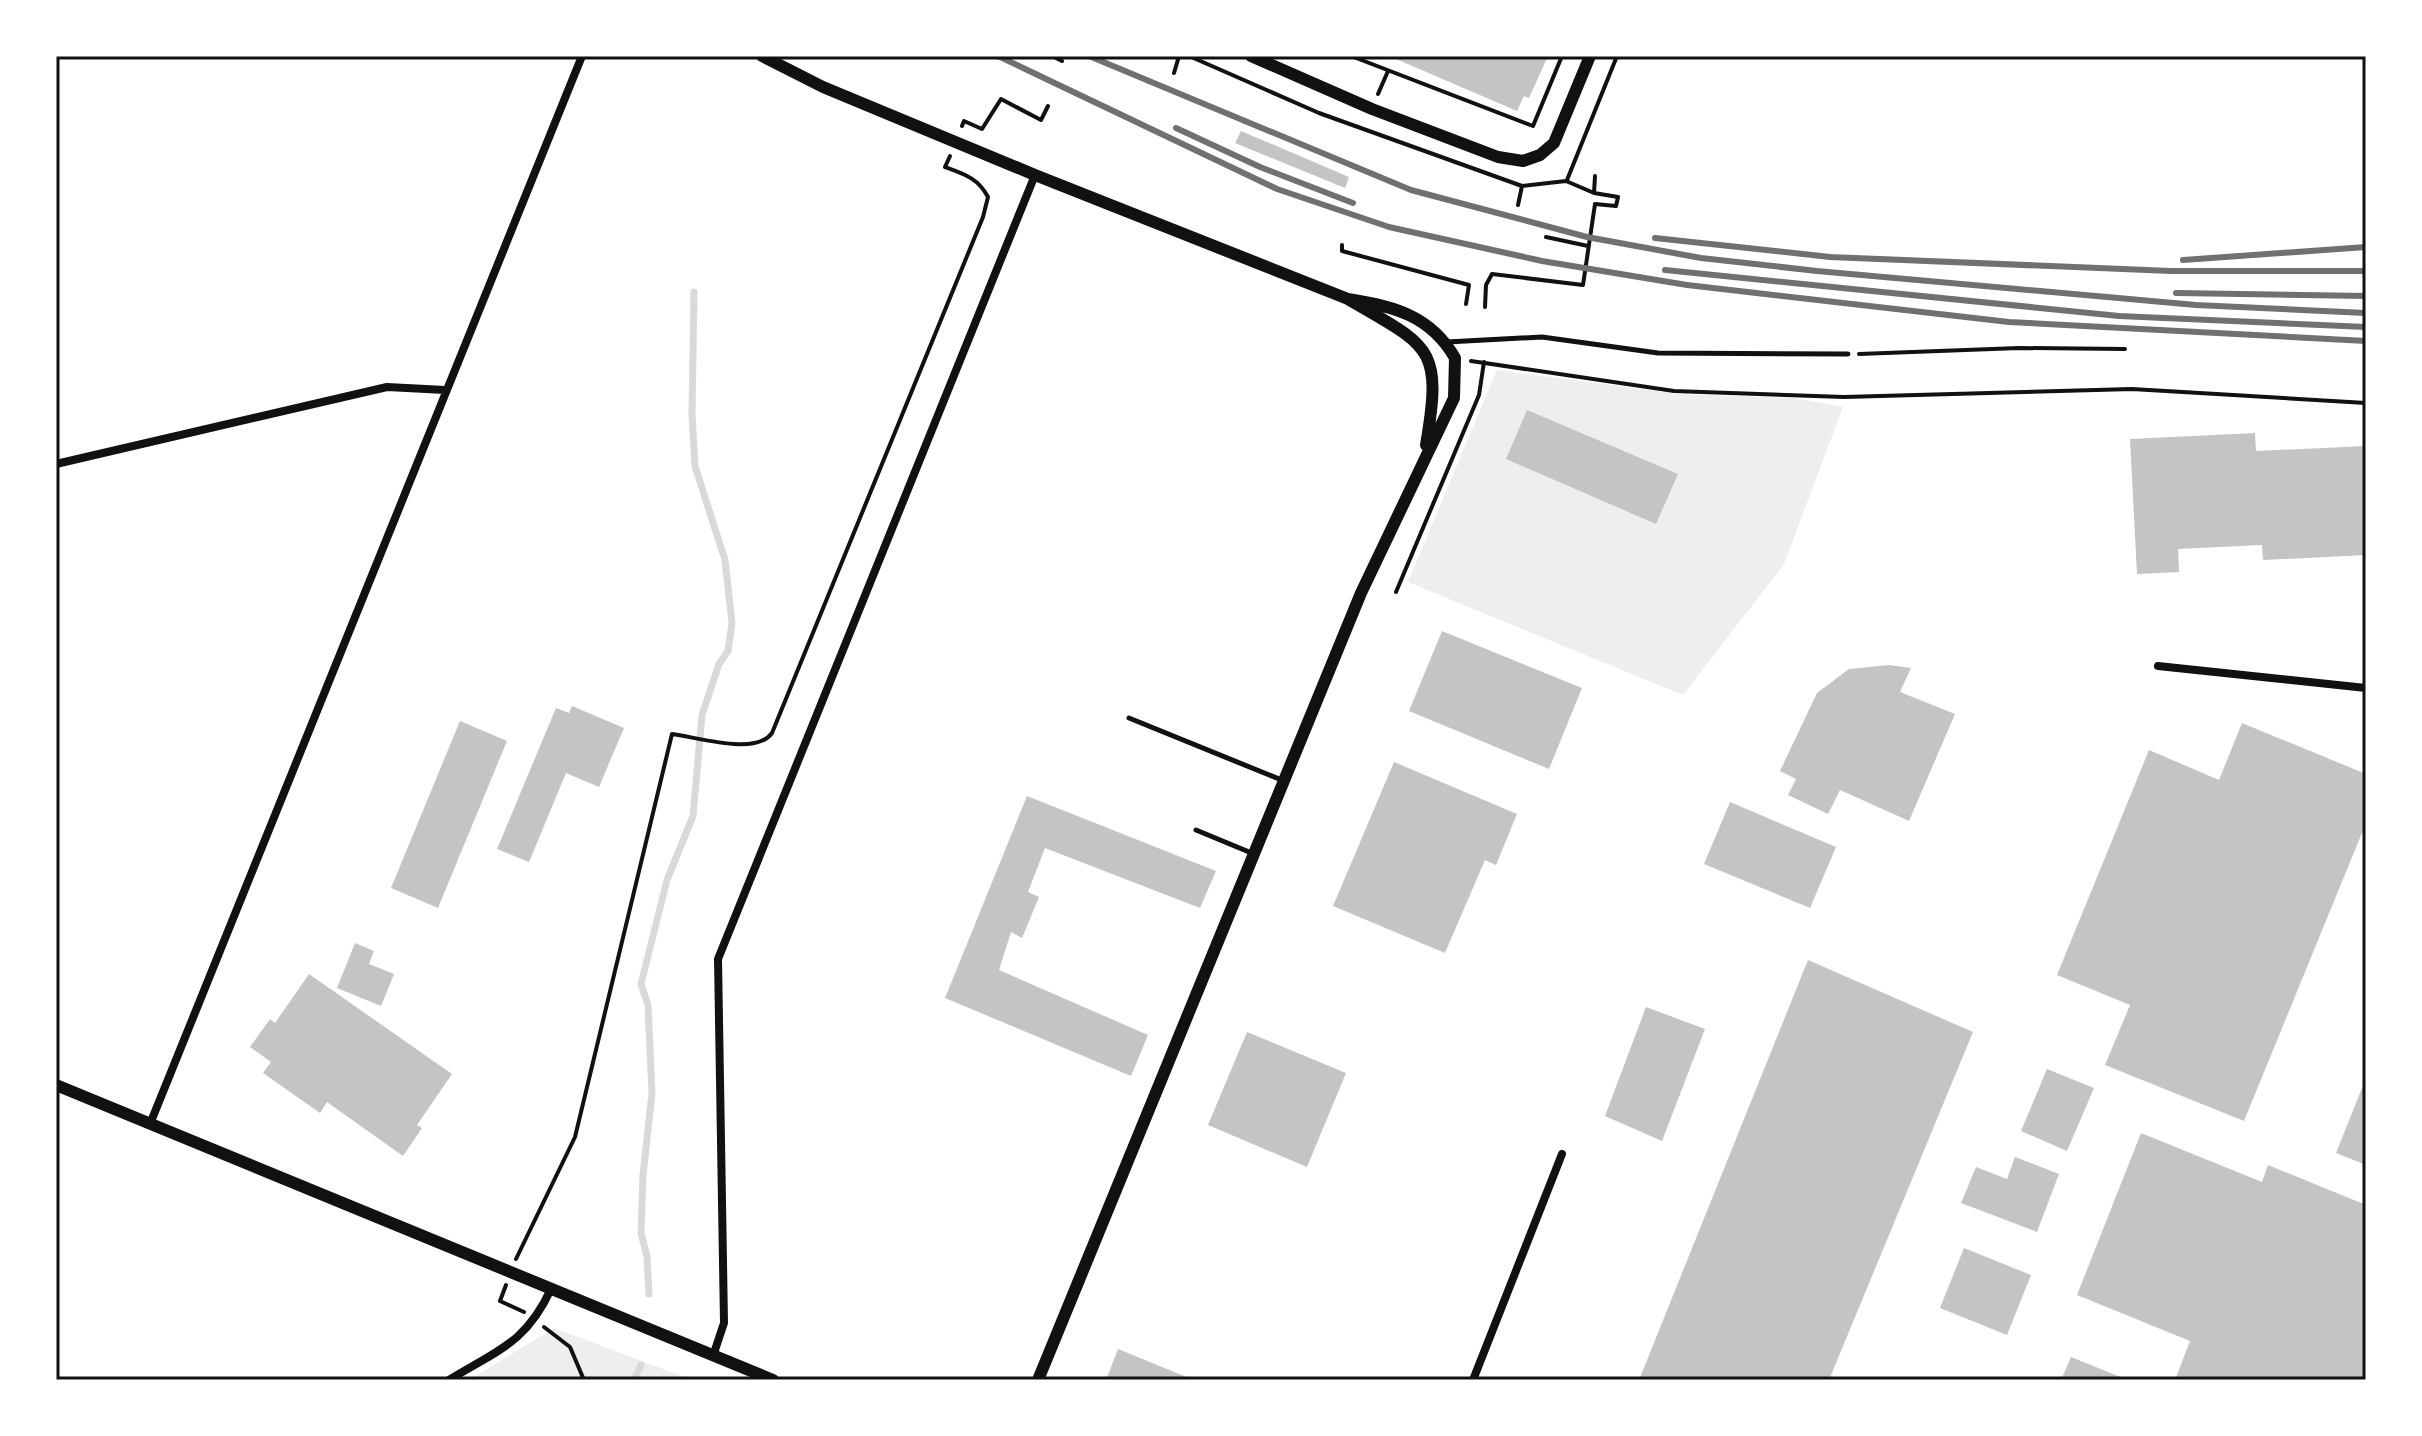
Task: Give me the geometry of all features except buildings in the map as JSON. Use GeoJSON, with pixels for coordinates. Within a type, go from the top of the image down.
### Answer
{"type":"FeatureCollection","features":[{"type":"Feature","properties":{"kind":"street"},"geometry":{"type":"LineString","coordinates":[[150,1124],[582,56]]}},
{"type":"Feature","properties":{"kind":"street"},"geometry":{"type":"LineString","coordinates":[[762,56],[823,87],[1035,175],[1348,299],[1409,335],[1426,352],[1435,386],[1424,455]]}},
{"type":"Feature","properties":{"kind":"street"},"geometry":{"type":"LineString","coordinates":[[1251,56],[1372,109],[1498,157],[1523,161],[1540,155],[1554,143],[1590,56]]}},
{"type":"Feature","properties":{"kind":"street"},"geometry":{"type":"LineString","coordinates":[[713,1356],[724,1323],[718,959],[1035,175]]}},
{"type":"Feature","properties":{"kind":"street"},"geometry":{"type":"LineString","coordinates":[[1038,1380],[1361,593],[1424,455],[1454,398],[1455,358],[1446,342],[1429,324],[1384,304],[1348,299]]}},
{"type":"Feature","properties":{"kind":"street"},"geometry":{"type":"LineString","coordinates":[[56,464],[387,387],[445,390]]}},
{"type":"Feature","properties":{"kind":"street"},"geometry":{"type":"LineString","coordinates":[[2158,666],[2366,688]]}},
{"type":"Feature","properties":{"kind":"street"},"geometry":{"type":"LineString","coordinates":[[56,1085],[773,1380]]}},
{"type":"Feature","properties":{"kind":"street"},"geometry":{"type":"LineString","coordinates":[[1473,1380],[1562,1154]]}},
{"type":"Feature","properties":{"kind":"street"},"geometry":{"type":"LineString","coordinates":[[449,1380],[519,1338],[536,1321],[551,1289]]}},
{"type":"Feature","properties":{"kind":"lane"},"geometry":{"type":"LineString","coordinates":[[1446,342],[1542,337],[1658,353],[1848,354]]}},
{"type":"Feature","properties":{"kind":"lane"},"geometry":{"type":"LineString","coordinates":[[1129,718],[1285,782]]}},
{"type":"Feature","properties":{"kind":"lane"},"geometry":{"type":"LineString","coordinates":[[1196,830],[1255,854]]}},
{"type":"Feature","properties":{"kind":"path"},"geometry":{"type":"LineString","coordinates":[[1052,56],[1062,61]]}},
{"type":"Feature","properties":{"kind":"path"},"geometry":{"type":"LineString","coordinates":[[1174,73],[1179,56]]}},
{"type":"Feature","properties":{"kind":"path"},"geometry":{"type":"LineString","coordinates":[[1189,56],[1319,113],[1522,186],[1566,181],[1594,193],[1618,197],[1616,206],[1595,204],[1583,285],[1492,274],[1486,285],[1485,307]]}},
{"type":"Feature","properties":{"kind":"path"},"geometry":{"type":"LineString","coordinates":[[1351,56],[1533,126],[1562,56]]}},
{"type":"Feature","properties":{"kind":"path"},"geometry":{"type":"LineString","coordinates":[[1566,181],[1617,56]]}},
{"type":"Feature","properties":{"kind":"path"},"geometry":{"type":"LineString","coordinates":[[1377,97],[1388,71]]}},
{"type":"Feature","properties":{"kind":"path"},"geometry":{"type":"LineString","coordinates":[[964,121],[982,129],[1001,99],[1041,120],[1048,106]]}},
{"type":"Feature","properties":{"kind":"path"},"geometry":{"type":"LineString","coordinates":[[518,1253],[575,1137],[672,734],[728,743],[760,743],[772,733],[988,204],[988,197],[979,182],[945,167]]}},
{"type":"Feature","properties":{"kind":"path"},"geometry":{"type":"LineString","coordinates":[[1594,193],[1595,176]]}},
{"type":"Feature","properties":{"kind":"path"},"geometry":{"type":"LineString","coordinates":[[1518,205],[1522,186]]}},
{"type":"Feature","properties":{"kind":"path"},"geometry":{"type":"LineString","coordinates":[[1546,237],[1588,246]]}},
{"type":"Feature","properties":{"kind":"path"},"geometry":{"type":"LineString","coordinates":[[1342,245],[1342,251],[1469,285],[1466,304]]}},
{"type":"Feature","properties":{"kind":"path"},"geometry":{"type":"LineString","coordinates":[[1848,354],[2019,348],[2125,349]]}},
{"type":"Feature","properties":{"kind":"path"},"geometry":{"type":"LineString","coordinates":[[1396,592],[1479,395],[1484,362],[1674,391],[1844,397],[2132,389],[2366,403]]}},
{"type":"Feature","properties":{"kind":"path"},"geometry":{"type":"LineString","coordinates":[[503,1292],[500,1301],[521,1310]]}},
{"type":"Feature","properties":{"kind":"path"},"geometry":{"type":"LineString","coordinates":[[550,1331],[570,1347],[584,1380]]}},
{"type":"Feature","properties":{"kind":"shaded area"},"geometry":{"type":"Polygon","coordinates":[[[1497,370],[1679,394],[1795,398],[1843,407],[1784,564],[1683,695],[1408,582],[1497,370]]]}},
{"type":"Feature","properties":{"kind":"shaded area"},"geometry":{"type":"Polygon","coordinates":[[[554,1328],[692,1380],[469,1380],[554,1328]]]}},
{"type":"Feature","properties":{"kind":"waterway"},"geometry":{"type":"LineString","coordinates":[[649,1294],[647,1256],[641,1233],[643,1175],[652,1093],[648,1005],[641,984],[667,880],[693,816],[702,715],[719,664],[728,651],[732,623],[725,560],[695,466],[692,414],[694,292]]}},
{"type":"Feature","properties":{"kind":"waterway"},"geometry":{"type":"LineString","coordinates":[[634,1380],[641,1365]]}},
{"type":"Feature","properties":{"kind":"railway"},"geometry":{"type":"LineString","coordinates":[[998,56],[1277,189],[1389,227],[1542,261],[1687,285],[2009,322],[2366,341]]}},
{"type":"Feature","properties":{"kind":"railway"},"geometry":{"type":"LineString","coordinates":[[1089,56],[1411,190],[1587,237],[1701,258],[1817,271],[2196,305],[2366,313]]}},
{"type":"Feature","properties":{"kind":"railway"},"geometry":{"type":"LineString","coordinates":[[1176,128],[1260,167],[1353,203]]}},
{"type":"Feature","properties":{"kind":"railway"},"geometry":{"type":"LineString","coordinates":[[1655,238],[1830,257],[2171,271],[2366,271]]}},
{"type":"Feature","properties":{"kind":"railway"},"geometry":{"type":"LineString","coordinates":[[2183,260],[2366,247]]}},
{"type":"Feature","properties":{"kind":"railway"},"geometry":{"type":"LineString","coordinates":[[1665,270],[2119,316],[2366,327]]}},
{"type":"Feature","properties":{"kind":"railway"},"geometry":{"type":"LineString","coordinates":[[2176,293],[2366,296]]}}]}
